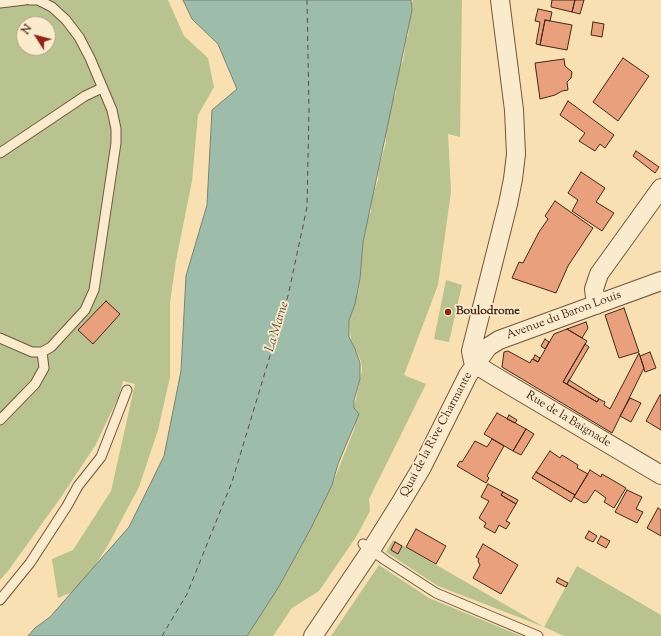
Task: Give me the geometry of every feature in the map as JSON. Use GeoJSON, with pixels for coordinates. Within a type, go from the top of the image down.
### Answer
{"type":"FeatureCollection","features":[{"type":"Feature","properties":{"kind":"street","name":"Quai de la Rive Charmante"},"geometry":{"type":"LineString","coordinates":[[313,636],[367,547],[422,467],[468,375],[476,364],[473,361],[471,350],[514,179],[516,154],[514,110],[500,0]]}},
{"type":"Feature","properties":{"kind":"street"},"geometry":{"type":"LineString","coordinates":[[596,305],[594,289],[599,274],[661,188]]}},
{"type":"Feature","properties":{"kind":"street","name":"Avenue du Baron Louis"},"geometry":{"type":"LineString","coordinates":[[476,364],[488,347],[504,338],[661,281]]}},
{"type":"Feature","properties":{"kind":"street"},"geometry":{"type":"LineString","coordinates":[[480,314],[486,328],[494,335],[504,338]]}},
{"type":"Feature","properties":{"kind":"street","name":"Rue de la Baignade"},"geometry":{"type":"LineString","coordinates":[[476,364],[661,475]]}},
{"type":"Feature","properties":{"kind":"lane"},"geometry":{"type":"LineString","coordinates":[[0,3],[25,0]]}},
{"type":"Feature","properties":{"kind":"lane"},"geometry":{"type":"LineString","coordinates":[[0,338],[32,352],[42,352],[51,348],[85,310],[94,290],[116,144],[116,129],[112,110],[90,58],[73,29],[52,7],[38,0],[30,0]]}},
{"type":"Feature","properties":{"kind":"lane"},"geometry":{"type":"LineString","coordinates":[[0,154],[85,96],[102,88]]}},
{"type":"Feature","properties":{"kind":"lane"},"geometry":{"type":"LineString","coordinates":[[0,420],[35,384],[44,368],[42,352]]}},
{"type":"Feature","properties":{"kind":"lane"},"geometry":{"type":"LineString","coordinates":[[0,600],[30,563],[67,506],[78,486],[101,457],[127,390]]}},
{"type":"Feature","properties":{"kind":"lane"},"geometry":{"type":"LineString","coordinates":[[367,547],[436,593],[538,636]]}},
{"type":"Feature","properties":{"kind":"green space"},"geometry":{"type":"Polygon","coordinates":[[[0,0],[168,0],[184,36],[208,58],[214,87],[198,115],[192,181],[176,261],[170,303],[170,377],[158,430],[139,487],[107,547],[80,589],[58,598],[52,559],[73,550],[111,491],[135,384],[123,381],[119,396],[95,446],[59,500],[0,580],[0,0]]]}},
{"type":"Feature","properties":{"kind":"green space"},"geometry":{"type":"Polygon","coordinates":[[[413,0],[462,0],[460,137],[448,134],[451,192],[438,285],[404,375],[426,384],[369,499],[370,511],[356,537],[319,591],[292,608],[273,636],[247,636],[278,588],[310,530],[332,485],[354,430],[358,414],[354,408],[362,370],[361,361],[351,340],[349,321],[359,289],[362,248],[368,217],[371,212],[371,201],[378,180],[379,167],[386,143],[388,111],[396,93],[397,73],[403,61],[413,0]]]}},
{"type":"Feature","properties":{"kind":"green space","name":"Boulodrome"},"geometry":{"type":"Polygon","coordinates":[[[446,280],[462,285],[449,342],[434,339],[446,280]]]}},
{"type":"Feature","properties":{"kind":"green space"},"geometry":{"type":"Polygon","coordinates":[[[393,540],[544,627],[438,586],[386,552],[393,540]]]}},
{"type":"Feature","properties":{"kind":"green space"},"geometry":{"type":"Polygon","coordinates":[[[379,565],[429,598],[521,636],[331,636],[379,565]]]}},
{"type":"Feature","properties":{"kind":"green space"},"geometry":{"type":"Polygon","coordinates":[[[577,566],[661,615],[661,636],[564,636],[544,627],[577,566]]]}},
{"type":"Feature","properties":{"kind":"water","name":"La Marne"},"geometry":{"type":"Polygon","coordinates":[[[183,0],[411,0],[412,10],[363,242],[360,279],[355,304],[349,320],[349,337],[360,363],[360,379],[354,400],[354,408],[359,414],[338,464],[332,485],[310,530],[278,588],[247,636],[28,636],[35,628],[50,617],[129,527],[164,456],[181,371],[186,276],[207,205],[212,110],[237,89],[218,44],[192,19],[183,0]]]}},
{"type":"Feature","properties":{"kind":"building"},"geometry":{"type":"Polygon","coordinates":[[[552,0],[575,0],[572,12],[551,7],[552,0]]]}},
{"type":"Feature","properties":{"kind":"building"},"geometry":{"type":"Polygon","coordinates":[[[575,0],[584,0],[580,14],[572,12],[575,0]]]}},
{"type":"Feature","properties":{"kind":"building"},"geometry":{"type":"Polygon","coordinates":[[[538,9],[552,12],[550,21],[545,20],[540,45],[536,44],[540,22],[535,21],[538,9]]]}},
{"type":"Feature","properties":{"kind":"building"},"geometry":{"type":"Polygon","coordinates":[[[545,20],[572,25],[567,50],[540,45],[545,20]]]}},
{"type":"Feature","properties":{"kind":"building"},"geometry":{"type":"Polygon","coordinates":[[[593,22],[604,24],[602,37],[591,35],[593,22]]]}},
{"type":"Feature","properties":{"kind":"building"},"geometry":{"type":"Polygon","coordinates":[[[623,58],[649,76],[618,121],[593,102],[623,58]]]}},
{"type":"Feature","properties":{"kind":"building"},"geometry":{"type":"Polygon","coordinates":[[[564,59],[565,66],[572,72],[571,78],[567,82],[568,90],[540,99],[535,63],[564,59]]]}},
{"type":"Feature","properties":{"kind":"building"},"geometry":{"type":"Polygon","coordinates":[[[568,101],[614,135],[605,148],[600,144],[595,151],[579,141],[585,133],[560,115],[568,101]]]}},
{"type":"Feature","properties":{"kind":"building"},"geometry":{"type":"Polygon","coordinates":[[[636,151],[659,167],[655,173],[633,156],[636,151]]]}},
{"type":"Feature","properties":{"kind":"building"},"geometry":{"type":"Polygon","coordinates":[[[581,172],[605,188],[596,202],[614,213],[602,231],[572,211],[578,200],[568,193],[581,172]]]}},
{"type":"Feature","properties":{"kind":"building"},"geometry":{"type":"Polygon","coordinates":[[[555,201],[593,228],[568,266],[556,293],[512,278],[519,262],[523,263],[539,232],[548,219],[545,216],[555,201]]]}},
{"type":"Feature","properties":{"kind":"building"},"geometry":{"type":"Polygon","coordinates":[[[106,301],[120,314],[93,344],[78,330],[106,301]]]}},
{"type":"Feature","properties":{"kind":"building"},"geometry":{"type":"Polygon","coordinates":[[[624,308],[639,352],[619,358],[605,315],[624,308]]]}},
{"type":"Feature","properties":{"kind":"building"},"geometry":{"type":"Polygon","coordinates":[[[586,322],[588,328],[582,338],[567,329],[586,322]]]}},
{"type":"Feature","properties":{"kind":"building"},"geometry":{"type":"Polygon","coordinates":[[[567,329],[587,341],[563,382],[597,402],[599,399],[605,402],[604,405],[610,409],[639,353],[644,368],[612,433],[502,367],[504,352],[508,351],[530,363],[532,359],[538,362],[554,334],[567,329]]]}},
{"type":"Feature","properties":{"kind":"building"},"geometry":{"type":"Polygon","coordinates":[[[545,339],[549,342],[545,349],[541,346],[545,339]]]}},
{"type":"Feature","properties":{"kind":"building"},"geometry":{"type":"Polygon","coordinates":[[[585,344],[589,347],[567,384],[563,382],[585,344]]]}},
{"type":"Feature","properties":{"kind":"building"},"geometry":{"type":"Polygon","coordinates":[[[650,352],[656,368],[645,372],[640,356],[650,352]]]}},
{"type":"Feature","properties":{"kind":"building"},"geometry":{"type":"Polygon","coordinates":[[[535,355],[540,358],[538,362],[533,359],[535,355]]]}},
{"type":"Feature","properties":{"kind":"building"},"geometry":{"type":"Polygon","coordinates":[[[569,380],[599,399],[597,402],[567,384],[569,380]]]}},
{"type":"Feature","properties":{"kind":"building"},"geometry":{"type":"Polygon","coordinates":[[[661,395],[661,430],[646,421],[661,395]]]}},
{"type":"Feature","properties":{"kind":"building"},"geometry":{"type":"Polygon","coordinates":[[[630,398],[641,403],[631,422],[620,416],[630,398]]]}},
{"type":"Feature","properties":{"kind":"building"},"geometry":{"type":"Polygon","coordinates":[[[497,413],[526,429],[513,451],[484,434],[497,413]]]}},
{"type":"Feature","properties":{"kind":"building"},"geometry":{"type":"Polygon","coordinates":[[[509,415],[517,420],[515,423],[507,419],[509,415]]]}},
{"type":"Feature","properties":{"kind":"building"},"geometry":{"type":"Polygon","coordinates":[[[526,429],[534,434],[521,455],[513,451],[526,429]]]}},
{"type":"Feature","properties":{"kind":"building"},"geometry":{"type":"Polygon","coordinates":[[[492,439],[504,446],[487,476],[489,478],[486,483],[457,466],[460,461],[462,462],[475,441],[487,447],[492,439]]]}},
{"type":"Feature","properties":{"kind":"building"},"geometry":{"type":"Polygon","coordinates":[[[550,451],[560,458],[562,455],[578,465],[577,468],[588,474],[575,495],[536,472],[550,451]]]}},
{"type":"Feature","properties":{"kind":"building"},"geometry":{"type":"Polygon","coordinates":[[[590,470],[601,477],[602,474],[626,488],[614,508],[604,502],[606,498],[595,490],[587,502],[584,503],[574,497],[590,470]]]}},
{"type":"Feature","properties":{"kind":"building"},"geometry":{"type":"Polygon","coordinates":[[[536,472],[575,495],[571,502],[532,478],[536,472]]]}},
{"type":"Feature","properties":{"kind":"building"},"geometry":{"type":"Polygon","coordinates":[[[488,484],[503,492],[501,495],[516,504],[506,521],[510,523],[506,529],[499,525],[495,533],[484,527],[486,523],[479,518],[489,501],[481,497],[488,484]]]}},
{"type":"Feature","properties":{"kind":"building"},"geometry":{"type":"Polygon","coordinates":[[[627,490],[642,497],[636,509],[643,512],[637,523],[615,512],[627,490]]]}},
{"type":"Feature","properties":{"kind":"building"},"geometry":{"type":"Polygon","coordinates":[[[503,492],[518,500],[516,504],[501,495],[503,492]]]}},
{"type":"Feature","properties":{"kind":"building"},"geometry":{"type":"Polygon","coordinates":[[[658,508],[661,510],[661,536],[647,528],[658,508]]]}},
{"type":"Feature","properties":{"kind":"building"},"geometry":{"type":"Polygon","coordinates":[[[416,529],[446,546],[436,564],[406,547],[416,529]]]}},
{"type":"Feature","properties":{"kind":"building"},"geometry":{"type":"Polygon","coordinates":[[[589,531],[597,536],[593,542],[585,538],[589,531]]]}},
{"type":"Feature","properties":{"kind":"building"},"geometry":{"type":"Polygon","coordinates":[[[601,536],[610,541],[606,548],[597,543],[601,536]]]}},
{"type":"Feature","properties":{"kind":"building"},"geometry":{"type":"Polygon","coordinates":[[[395,542],[402,546],[398,554],[391,550],[395,542]]]}},
{"type":"Feature","properties":{"kind":"building"},"geometry":{"type":"Polygon","coordinates":[[[483,544],[518,565],[501,594],[473,578],[480,565],[478,561],[479,559],[476,557],[483,544]]]}},
{"type":"Feature","properties":{"kind":"building"},"geometry":{"type":"Polygon","coordinates":[[[558,578],[568,583],[566,587],[556,582],[558,578]]]}},
{"type":"Feature","properties":{"kind":"ferry route"},"geometry":{"type":"LineString","coordinates":[[162,636],[187,594],[232,482],[288,296],[307,207],[309,110],[307,0]]}},
{"type":"Feature","properties":{"kind":"place","name":"Boulodrome"},"geometry":{"type":"Point","coordinates":[448,312]}}]}
